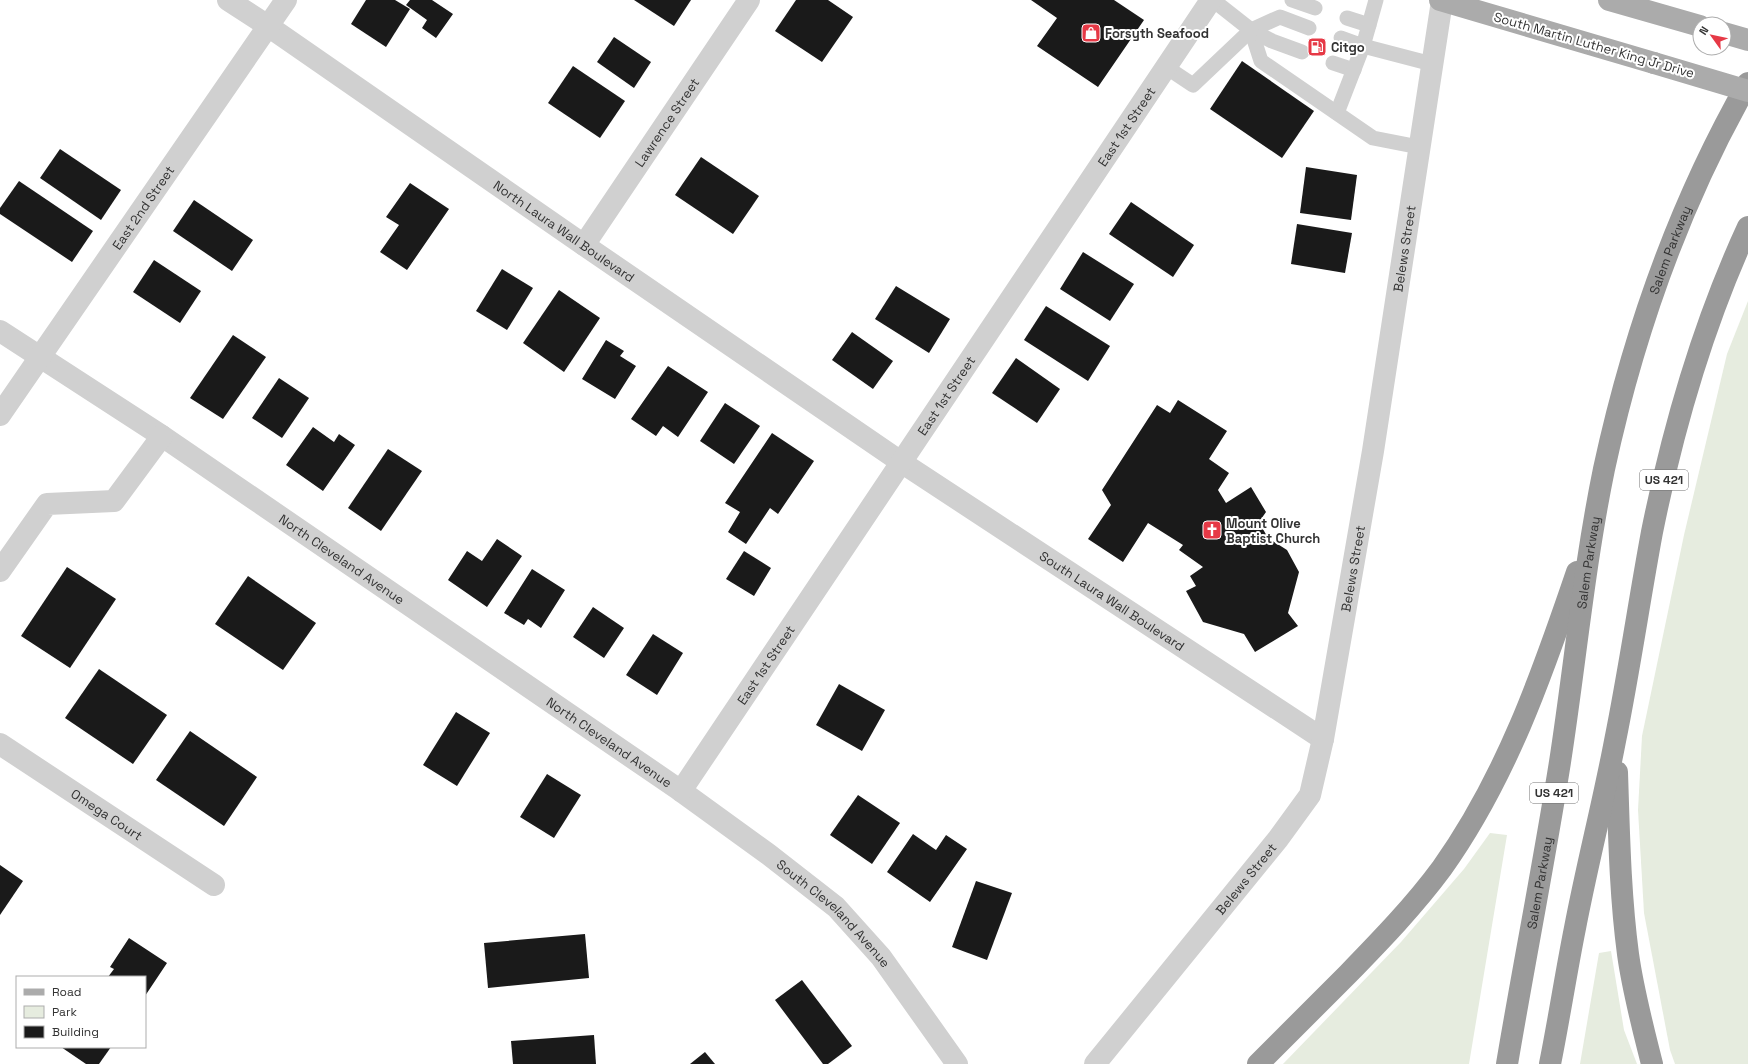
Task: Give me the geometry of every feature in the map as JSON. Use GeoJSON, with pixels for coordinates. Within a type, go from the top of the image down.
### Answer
{"type":"FeatureCollection","features":[{"type":"Feature","properties":{"kind":"highway","name":"Salem Parkway"},"geometry":{"type":"LineString","coordinates":[[1507,1064],[1560,763],[1595,522],[1604,470],[1616,419],[1649,307],[1685,211],[1715,146],[1748,83]]}},
{"type":"Feature","properties":{"kind":"highway","name":"US 421"},"geometry":{"type":"LineString","coordinates":[[1550,1064],[1575,928],[1615,741],[1652,532],[1674,434],[1705,334],[1723,286],[1748,228]]}},
{"type":"Feature","properties":{"kind":"highway"},"geometry":{"type":"LineString","coordinates":[[1258,1064],[1383,938],[1413,905],[1465,833],[1486,798],[1526,715],[1595,522]]}},
{"type":"Feature","properties":{"kind":"highway"},"geometry":{"type":"LineString","coordinates":[[1615,741],[1622,893],[1628,955],[1640,1019],[1652,1064]]}},
{"type":"Feature","properties":{"kind":"main road","name":"South Martin Luther King Jr Drive"},"geometry":{"type":"LineString","coordinates":[[1441,0],[1748,91]]}},
{"type":"Feature","properties":{"kind":"main road"},"geometry":{"type":"LineString","coordinates":[[1609,0],[1690,23]]}},
{"type":"Feature","properties":{"kind":"main road"},"geometry":{"type":"LineString","coordinates":[[1732,35],[1748,40]]}},
{"type":"Feature","properties":{"kind":"street","name":"North Laura Wall Boulevard"},"geometry":{"type":"LineString","coordinates":[[228,0],[268,26],[901,462]]}},
{"type":"Feature","properties":{"kind":"street","name":"East 2nd Street"},"geometry":{"type":"LineString","coordinates":[[0,415],[286,0]]}},
{"type":"Feature","properties":{"kind":"street","name":"Lawrence Street"},"geometry":{"type":"LineString","coordinates":[[584,245],[749,0]]}},
{"type":"Feature","properties":{"kind":"street","name":"East 1st Street"},"geometry":{"type":"LineString","coordinates":[[681,791],[1212,0]]}},
{"type":"Feature","properties":{"kind":"street","name":"Belews Street"},"geometry":{"type":"LineString","coordinates":[[1096,1064],[1278,839],[1310,795],[1323,739],[1372,459],[1441,0]]}},
{"type":"Feature","properties":{"kind":"street","name":"North Cleveland Avenue"},"geometry":{"type":"LineString","coordinates":[[0,331],[39,358],[162,436],[681,791]]}},
{"type":"Feature","properties":{"kind":"street"},"geometry":{"type":"LineString","coordinates":[[0,571],[47,504],[114,501],[162,436]]}},
{"type":"Feature","properties":{"kind":"street","name":"South Laura Wall Boulevard"},"geometry":{"type":"LineString","coordinates":[[901,462],[1323,739]]}},
{"type":"Feature","properties":{"kind":"street","name":"Omega Court"},"geometry":{"type":"LineString","coordinates":[[0,744],[214,885]]}},
{"type":"Feature","properties":{"kind":"street","name":"South Cleveland Avenue"},"geometry":{"type":"LineString","coordinates":[[681,791],[768,854],[836,907],[881,957],[957,1064]]}},
{"type":"Feature","properties":{"kind":"lane"},"geometry":{"type":"LineString","coordinates":[[1212,0],[1251,30],[1272,41],[1302,52]]}},
{"type":"Feature","properties":{"kind":"lane"},"geometry":{"type":"LineString","coordinates":[[1337,113],[1363,46],[1376,0]]}},
{"type":"Feature","properties":{"kind":"lane"},"geometry":{"type":"LineString","coordinates":[[1166,67],[1193,85],[1251,30],[1280,17],[1292,1],[1315,8]]}},
{"type":"Feature","properties":{"kind":"lane"},"geometry":{"type":"LineString","coordinates":[[1280,17],[1309,28]]}},
{"type":"Feature","properties":{"kind":"lane"},"geometry":{"type":"LineString","coordinates":[[1347,18],[1369,25]]}},
{"type":"Feature","properties":{"kind":"lane"},"geometry":{"type":"LineString","coordinates":[[1251,30],[1261,61],[1373,138],[1419,147]]}},
{"type":"Feature","properties":{"kind":"lane"},"geometry":{"type":"LineString","coordinates":[[1341,38],[1363,46],[1432,64]]}},
{"type":"Feature","properties":{"kind":"lane"},"geometry":{"type":"LineString","coordinates":[[1333,63],[1354,70]]}},
{"type":"Feature","properties":{"kind":"green space"},"geometry":{"type":"Polygon","coordinates":[[[1748,301],[1748,1064],[1675,1064],[1670,1050],[1644,913],[1638,810],[1642,736],[1684,535],[1727,354],[1748,301]]]}},
{"type":"Feature","properties":{"kind":"green space"},"geometry":{"type":"Polygon","coordinates":[[[1490,833],[1507,835],[1469,1064],[1283,1064],[1401,942],[1464,869],[1490,833]]]}},
{"type":"Feature","properties":{"kind":"green space"},"geometry":{"type":"Polygon","coordinates":[[[1611,951],[1624,1030],[1637,1064],[1580,1064],[1599,953],[1611,951]]]}},
{"type":"Feature","properties":{"kind":"building"},"geometry":{"type":"Polygon","coordinates":[[[366,0],[395,0],[410,9],[386,47],[351,24],[366,0]]]}},
{"type":"Feature","properties":{"kind":"building"},"geometry":{"type":"Polygon","coordinates":[[[410,0],[432,0],[453,14],[436,38],[422,28],[427,20],[406,5],[410,0]]]}},
{"type":"Feature","properties":{"kind":"building"},"geometry":{"type":"Polygon","coordinates":[[[634,0],[691,0],[674,26],[634,0]]]}},
{"type":"Feature","properties":{"kind":"building"},"geometry":{"type":"Polygon","coordinates":[[[796,0],[828,0],[853,17],[822,62],[775,31],[796,0]]]}},
{"type":"Feature","properties":{"kind":"building","name":"Forsyth Seafood"},"geometry":{"type":"Polygon","coordinates":[[[1031,0],[1114,0],[1144,20],[1098,87],[1037,46],[1057,18],[1031,0]]]}},
{"type":"Feature","properties":{"kind":"building"},"geometry":{"type":"Polygon","coordinates":[[[614,37],[651,62],[634,88],[597,62],[614,37]]]}},
{"type":"Feature","properties":{"kind":"building"},"geometry":{"type":"Polygon","coordinates":[[[1242,61],[1314,111],[1282,158],[1210,109],[1242,61]]]}},
{"type":"Feature","properties":{"kind":"building"},"geometry":{"type":"Polygon","coordinates":[[[573,66],[625,101],[600,138],[548,103],[573,66]]]}},
{"type":"Feature","properties":{"kind":"building"},"geometry":{"type":"Polygon","coordinates":[[[60,149],[121,190],[101,220],[40,178],[60,149]]]}},
{"type":"Feature","properties":{"kind":"building"},"geometry":{"type":"Polygon","coordinates":[[[701,157],[759,196],[733,234],[675,195],[701,157]]]}},
{"type":"Feature","properties":{"kind":"building"},"geometry":{"type":"Polygon","coordinates":[[[1306,167],[1357,175],[1351,220],[1300,213],[1306,167]]]}},
{"type":"Feature","properties":{"kind":"building"},"geometry":{"type":"Polygon","coordinates":[[[19,181],[93,231],[72,262],[0,214],[0,208],[19,181]]]}},
{"type":"Feature","properties":{"kind":"building"},"geometry":{"type":"Polygon","coordinates":[[[410,183],[449,209],[407,270],[380,252],[399,225],[386,217],[410,183]]]}},
{"type":"Feature","properties":{"kind":"building"},"geometry":{"type":"Polygon","coordinates":[[[194,200],[253,240],[232,271],[173,231],[194,200]]]}},
{"type":"Feature","properties":{"kind":"building"},"geometry":{"type":"Polygon","coordinates":[[[1131,202],[1194,245],[1173,277],[1109,234],[1131,202]]]}},
{"type":"Feature","properties":{"kind":"building"},"geometry":{"type":"Polygon","coordinates":[[[1297,224],[1352,233],[1345,273],[1291,264],[1297,224]]]}},
{"type":"Feature","properties":{"kind":"building"},"geometry":{"type":"Polygon","coordinates":[[[1083,252],[1134,284],[1110,321],[1060,289],[1083,252]]]}},
{"type":"Feature","properties":{"kind":"building"},"geometry":{"type":"Polygon","coordinates":[[[154,260],[201,291],[180,323],[133,292],[154,260]]]}},
{"type":"Feature","properties":{"kind":"building"},"geometry":{"type":"Polygon","coordinates":[[[502,269],[533,288],[507,330],[476,311],[502,269]]]}},
{"type":"Feature","properties":{"kind":"building"},"geometry":{"type":"Polygon","coordinates":[[[896,286],[950,319],[929,353],[875,319],[896,286]]]}},
{"type":"Feature","properties":{"kind":"building"},"geometry":{"type":"Polygon","coordinates":[[[559,290],[600,318],[564,372],[523,343],[559,290]]]}},
{"type":"Feature","properties":{"kind":"building"},"geometry":{"type":"Polygon","coordinates":[[[1046,306],[1110,346],[1088,381],[1024,340],[1046,306]]]}},
{"type":"Feature","properties":{"kind":"building"},"geometry":{"type":"Polygon","coordinates":[[[852,332],[893,361],[873,389],[832,360],[852,332]]]}},
{"type":"Feature","properties":{"kind":"building"},"geometry":{"type":"Polygon","coordinates":[[[233,335],[266,357],[223,419],[190,398],[233,335]]]}},
{"type":"Feature","properties":{"kind":"building"},"geometry":{"type":"Polygon","coordinates":[[[606,340],[624,351],[620,356],[636,366],[615,399],[582,379],[606,340]]]}},
{"type":"Feature","properties":{"kind":"building"},"geometry":{"type":"Polygon","coordinates":[[[1016,358],[1060,389],[1037,423],[992,393],[1016,358]]]}},
{"type":"Feature","properties":{"kind":"building"},"geometry":{"type":"Polygon","coordinates":[[[668,366],[708,392],[678,437],[663,426],[656,436],[631,419],[668,366]]]}},
{"type":"Feature","properties":{"kind":"building"},"geometry":{"type":"Polygon","coordinates":[[[279,378],[309,398],[282,438],[252,418],[279,378]]]}},
{"type":"Feature","properties":{"kind":"building","name":"Mount Olive Baptist Church"},"geometry":{"type":"Polygon","coordinates":[[[1178,400],[1227,431],[1209,459],[1229,473],[1218,490],[1226,503],[1251,487],[1266,512],[1259,522],[1268,538],[1287,550],[1299,572],[1288,613],[1298,626],[1255,652],[1244,634],[1203,622],[1186,591],[1196,586],[1190,576],[1203,567],[1179,550],[1183,545],[1148,523],[1123,562],[1088,539],[1111,505],[1102,490],[1157,405],[1170,413],[1178,400]]]}},
{"type":"Feature","properties":{"kind":"building"},"geometry":{"type":"Polygon","coordinates":[[[725,403],[760,426],[734,464],[700,441],[725,403]]]}},
{"type":"Feature","properties":{"kind":"building"},"geometry":{"type":"Polygon","coordinates":[[[313,427],[334,442],[339,434],[355,445],[323,491],[286,465],[313,427]]]}},
{"type":"Feature","properties":{"kind":"building"},"geometry":{"type":"Polygon","coordinates":[[[772,433],[814,461],[778,514],[770,508],[746,544],[728,532],[740,512],[725,503],[772,433]]]}},
{"type":"Feature","properties":{"kind":"building"},"geometry":{"type":"Polygon","coordinates":[[[388,449],[422,471],[381,531],[348,508],[388,449]]]}},
{"type":"Feature","properties":{"kind":"building"},"geometry":{"type":"Polygon","coordinates":[[[497,539],[522,556],[487,607],[448,580],[467,551],[482,561],[497,539]]]}},
{"type":"Feature","properties":{"kind":"building"},"geometry":{"type":"Polygon","coordinates":[[[744,551],[771,568],[754,596],[726,579],[744,551]]]}},
{"type":"Feature","properties":{"kind":"building"},"geometry":{"type":"Polygon","coordinates":[[[67,567],[116,599],[70,668],[21,636],[67,567]]]}},
{"type":"Feature","properties":{"kind":"building"},"geometry":{"type":"Polygon","coordinates":[[[532,569],[565,590],[541,628],[528,619],[524,625],[504,613],[532,569]]]}},
{"type":"Feature","properties":{"kind":"building"},"geometry":{"type":"Polygon","coordinates":[[[248,576],[316,623],[283,670],[215,624],[248,576]]]}},
{"type":"Feature","properties":{"kind":"building"},"geometry":{"type":"Polygon","coordinates":[[[593,607],[624,628],[604,658],[573,637],[593,607]]]}},
{"type":"Feature","properties":{"kind":"building"},"geometry":{"type":"Polygon","coordinates":[[[653,634],[683,653],[657,695],[626,675],[653,634]]]}},
{"type":"Feature","properties":{"kind":"building"},"geometry":{"type":"Polygon","coordinates":[[[99,669],[167,715],[133,764],[65,718],[99,669]]]}},
{"type":"Feature","properties":{"kind":"building"},"geometry":{"type":"Polygon","coordinates":[[[839,684],[885,710],[862,751],[816,725],[839,684]]]}},
{"type":"Feature","properties":{"kind":"building"},"geometry":{"type":"Polygon","coordinates":[[[456,712],[490,733],[457,786],[423,765],[456,712]]]}},
{"type":"Feature","properties":{"kind":"building"},"geometry":{"type":"Polygon","coordinates":[[[190,731],[257,777],[224,826],[156,780],[190,731]]]}},
{"type":"Feature","properties":{"kind":"building"},"geometry":{"type":"Polygon","coordinates":[[[547,774],[581,795],[554,838],[520,817],[547,774]]]}},
{"type":"Feature","properties":{"kind":"building"},"geometry":{"type":"Polygon","coordinates":[[[858,795],[900,823],[872,864],[830,835],[858,795]]]}},
{"type":"Feature","properties":{"kind":"building"},"geometry":{"type":"Polygon","coordinates":[[[913,834],[936,850],[946,835],[967,849],[930,902],[887,872],[913,834]]]}},
{"type":"Feature","properties":{"kind":"building"},"geometry":{"type":"Polygon","coordinates":[[[0,865],[23,881],[0,915],[0,865]]]}},
{"type":"Feature","properties":{"kind":"building"},"geometry":{"type":"Polygon","coordinates":[[[976,881],[1012,893],[987,960],[952,947],[976,881]]]}},
{"type":"Feature","properties":{"kind":"building"},"geometry":{"type":"Polygon","coordinates":[[[585,934],[589,978],[488,988],[484,943],[585,934]]]}},
{"type":"Feature","properties":{"kind":"building"},"geometry":{"type":"Polygon","coordinates":[[[129,938],[167,963],[146,994],[146,976],[109,976],[114,969],[110,967],[129,938]]]}},
{"type":"Feature","properties":{"kind":"building"},"geometry":{"type":"Polygon","coordinates":[[[802,980],[852,1046],[828,1064],[823,1064],[775,1000],[802,980]]]}},
{"type":"Feature","properties":{"kind":"building"},"geometry":{"type":"Polygon","coordinates":[[[594,1035],[596,1064],[513,1064],[511,1041],[594,1035]]]}},
{"type":"Feature","properties":{"kind":"building"},"geometry":{"type":"Polygon","coordinates":[[[62,1048],[110,1048],[99,1064],[86,1064],[62,1048]]]}},
{"type":"Feature","properties":{"kind":"building"},"geometry":{"type":"Polygon","coordinates":[[[705,1052],[715,1064],[690,1064],[705,1052]]]}},
{"type":"Feature","properties":{"kind":"place","name":"Forsyth Seafood"},"geometry":{"type":"Point","coordinates":[1091,33]}},
{"type":"Feature","properties":{"kind":"place","name":"Citgo"},"geometry":{"type":"Point","coordinates":[1317,47]}},
{"type":"Feature","properties":{"kind":"place","name":"Mount Olive Baptist Church"},"geometry":{"type":"Point","coordinates":[1212,530]}}]}
